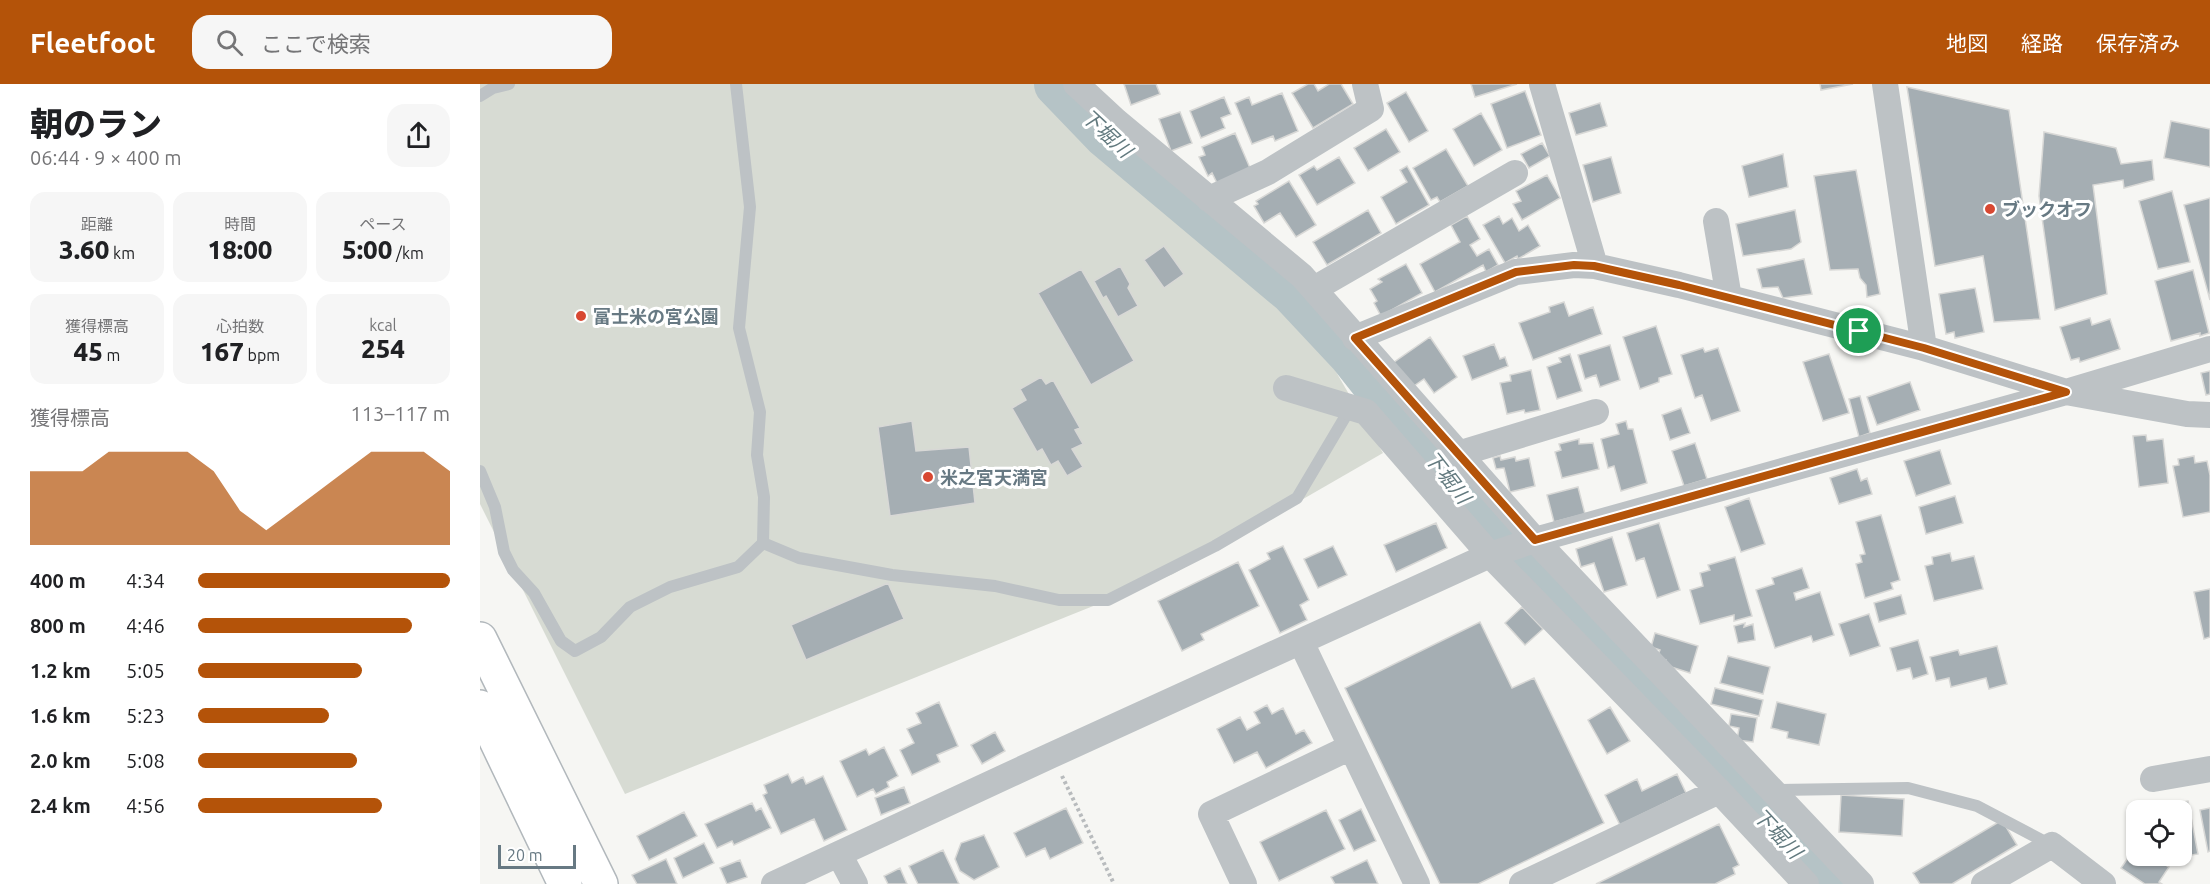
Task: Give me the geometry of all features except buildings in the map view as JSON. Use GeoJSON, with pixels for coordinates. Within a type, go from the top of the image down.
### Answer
{"type":"FeatureCollection","features":[{"type":"Feature","properties":{"kind":"street"},"geometry":{"type":"LineString","coordinates":[[1076,84],[1116,122],[1302,276],[1534,541],[1861,884]]}},
{"type":"Feature","properties":{"kind":"street"},"geometry":{"type":"LineString","coordinates":[[1209,199],[1268,172],[1371,109],[1365,84]]}},
{"type":"Feature","properties":{"kind":"street"},"geometry":{"type":"LineString","coordinates":[[1542,84],[1594,266]]}},
{"type":"Feature","properties":{"kind":"street"},"geometry":{"type":"LineString","coordinates":[[1885,84],[1924,348]]}},
{"type":"Feature","properties":{"kind":"street"},"geometry":{"type":"LineString","coordinates":[[1314,289],[1515,173]]}},
{"type":"Feature","properties":{"kind":"street"},"geometry":{"type":"LineString","coordinates":[[1716,221],[1730,298]]}},
{"type":"Feature","properties":{"kind":"street"},"geometry":{"type":"LineString","coordinates":[[1355,338],[1516,272],[1574,265],[1594,266],[1924,348],[2066,392],[2143,407],[2210,415]]}},
{"type":"Feature","properties":{"kind":"street"},"geometry":{"type":"LineString","coordinates":[[774,884],[1052,754],[1491,555],[2210,349]]}},
{"type":"Feature","properties":{"kind":"street"},"geometry":{"type":"LineString","coordinates":[[1286,388],[1366,412],[1491,555],[1806,884]]}},
{"type":"Feature","properties":{"kind":"street"},"geometry":{"type":"LineString","coordinates":[[1458,454],[1596,412]]}},
{"type":"Feature","properties":{"kind":"street"},"geometry":{"type":"LineString","coordinates":[[480,639],[601,884]]}},
{"type":"Feature","properties":{"kind":"street"},"geometry":{"type":"LineString","coordinates":[[1301,642],[1416,884]]}},
{"type":"Feature","properties":{"kind":"street"},"geometry":{"type":"LineString","coordinates":[[480,707],[565,884]]}},
{"type":"Feature","properties":{"kind":"street"},"geometry":{"type":"LineString","coordinates":[[1244,884],[1211,814],[1351,747]]}},
{"type":"Feature","properties":{"kind":"street"},"geometry":{"type":"LineString","coordinates":[[2153,779],[2210,769]]}},
{"type":"Feature","properties":{"kind":"street"},"geometry":{"type":"LineString","coordinates":[[1522,884],[1719,791]]}},
{"type":"Feature","properties":{"kind":"street"},"geometry":{"type":"LineString","coordinates":[[1984,884],[2052,845],[2103,884]]}},
{"type":"Feature","properties":{"kind":"street"},"geometry":{"type":"LineString","coordinates":[[839,854],[855,884]]}},
{"type":"Feature","properties":{"kind":"lane"},"geometry":{"type":"LineString","coordinates":[[480,96],[493,88],[509,84]]}},
{"type":"Feature","properties":{"kind":"lane"},"geometry":{"type":"LineString","coordinates":[[480,471],[495,507],[504,552],[513,570],[534,593],[561,641],[575,651],[601,637],[630,607],[670,587],[738,567],[763,543],[764,497],[757,455],[760,412],[739,328],[750,207],[736,84]]}},
{"type":"Feature","properties":{"kind":"lane"},"geometry":{"type":"LineString","coordinates":[[763,543],[799,558],[892,575],[995,586],[1059,600],[1108,600],[1215,546],[1297,498],[1350,407]]}},
{"type":"Feature","properties":{"kind":"lane"},"geometry":{"type":"LineString","coordinates":[[1773,790],[1908,788],[1977,806],[2052,845]]}},
{"type":"Feature","properties":{"kind":"path"},"geometry":{"type":"LineString","coordinates":[[1052,754],[1114,884]]}},
{"type":"Feature","properties":{"kind":"shaded area"},"geometry":{"type":"Polygon","coordinates":[[[480,84],[1049,84],[1313,332],[1383,453],[1173,574],[625,794],[480,504],[480,84]]]}},
{"type":"Feature","properties":{"kind":"waterway","name":"下堀川"},"geometry":{"type":"LineString","coordinates":[[1057,84],[1107,136],[1293,292],[1351,354],[1486,525],[1827,884]]}},
{"type":"Feature","properties":{"kind":"place","name":"ブックオフ"},"geometry":{"type":"Point","coordinates":[1990,209]}},
{"type":"Feature","properties":{"kind":"place","name":"富士米の宮公園"},"geometry":{"type":"Point","coordinates":[581,316]}},
{"type":"Feature","properties":{"kind":"place","name":"米之宮天満宮"},"geometry":{"type":"Point","coordinates":[928,477]}},
{"type":"Feature","properties":{"kind":"route"},"geometry":{"type":"LineString","coordinates":[[1574,265],[1594,266],[1679,285],[1859,331],[1924,348],[2066,392],[1535,540],[1355,338],[1516,272],[1574,265]]}}]}
